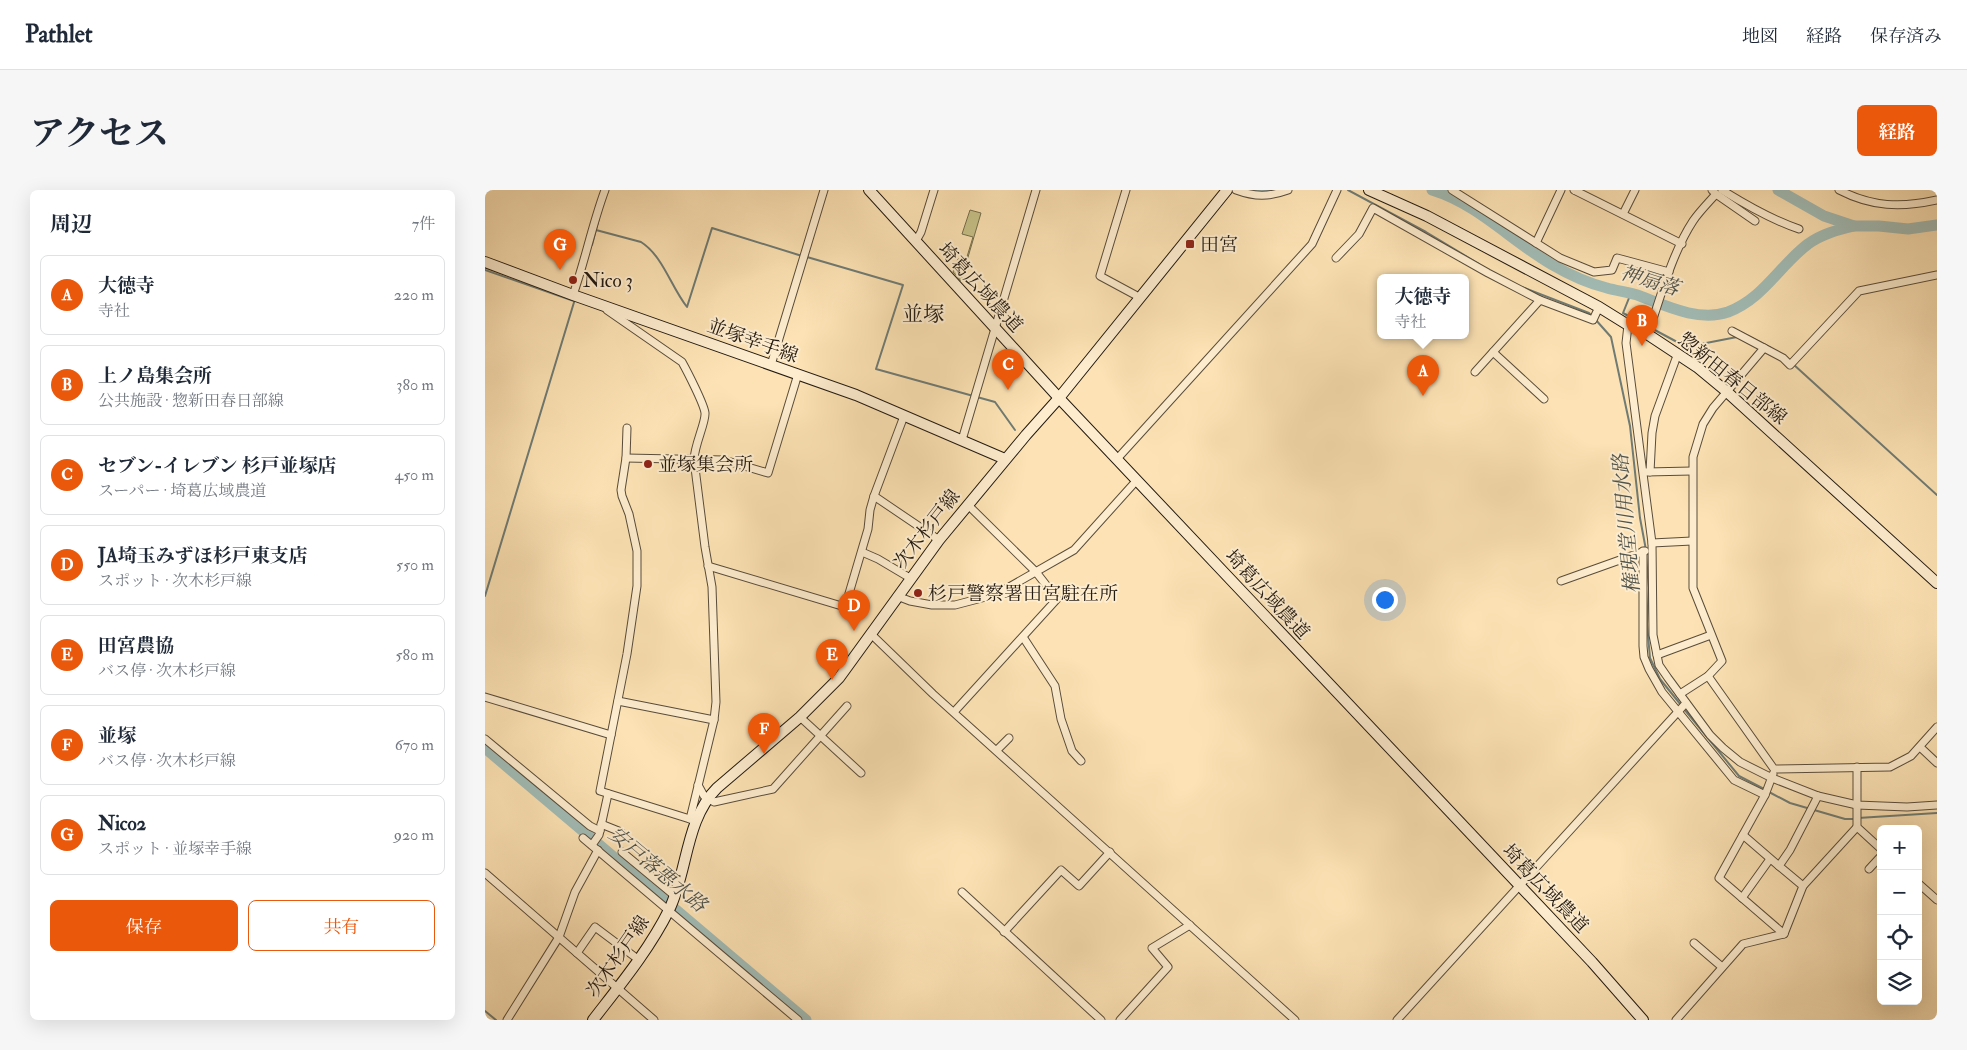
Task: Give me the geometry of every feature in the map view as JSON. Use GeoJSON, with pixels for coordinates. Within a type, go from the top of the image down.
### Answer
{"type":"FeatureCollection","features":[{"type":"Feature","properties":{"kind":"main road","name":"埼葛広域農道"},"geometry":{"type":"LineString","coordinates":[[869,190],[1059,398],[1596,967],[1643,1020]]}},
{"type":"Feature","properties":{"kind":"main road","name":"次木杉戸線"},"geometry":{"type":"LineString","coordinates":[[593,1020],[639,960],[669,910],[675,896],[693,820],[707,799],[717,788],[799,717],[839,678],[939,540],[1005,459],[1059,398],[1227,190]]}},
{"type":"Feature","properties":{"kind":"main road","name":"惣新田春日部線"},"geometry":{"type":"LineString","coordinates":[[1369,190],[1427,216],[1599,307],[1628,325],[1638,328],[1678,353],[1726,391],[1937,583]]}},
{"type":"Feature","properties":{"kind":"main road","name":"並塚幸手線"},"geometry":{"type":"LineString","coordinates":[[485,262],[857,395],[1005,459]]}},
{"type":"Feature","properties":{"kind":"street"},"geometry":{"type":"LineString","coordinates":[[573,295],[585,261],[594,220],[605,190]]}},
{"type":"Feature","properties":{"kind":"street"},"geometry":{"type":"LineString","coordinates":[[771,365],[824,190]]}},
{"type":"Feature","properties":{"kind":"street"},"geometry":{"type":"LineString","coordinates":[[916,241],[921,232],[934,190]]}},
{"type":"Feature","properties":{"kind":"street"},"geometry":{"type":"LineString","coordinates":[[962,440],[1036,190]]}},
{"type":"Feature","properties":{"kind":"street"},"geometry":{"type":"LineString","coordinates":[[1126,190],[1100,276],[1139,297]]}},
{"type":"Feature","properties":{"kind":"street"},"geometry":{"type":"LineString","coordinates":[[1236,190],[1249,195],[1262,196],[1288,190]]}},
{"type":"Feature","properties":{"kind":"street"},"geometry":{"type":"LineString","coordinates":[[1117,459],[1312,244],[1335,190]]}},
{"type":"Feature","properties":{"kind":"street"},"geometry":{"type":"LineString","coordinates":[[1452,190],[1559,258],[1594,272],[1612,270],[1617,258],[1669,272]]}},
{"type":"Feature","properties":{"kind":"street"},"geometry":{"type":"LineString","coordinates":[[1535,243],[1561,190]]}},
{"type":"Feature","properties":{"kind":"street"},"geometry":{"type":"LineString","coordinates":[[1574,190],[1682,244]]}},
{"type":"Feature","properties":{"kind":"street"},"geometry":{"type":"LineString","coordinates":[[1623,214],[1635,190]]}},
{"type":"Feature","properties":{"kind":"street"},"geometry":{"type":"LineString","coordinates":[[1839,190],[1873,204],[1909,205],[1937,200]]}},
{"type":"Feature","properties":{"kind":"street"},"geometry":{"type":"LineString","coordinates":[[1716,191],[1755,221]]}},
{"type":"Feature","properties":{"kind":"street"},"geometry":{"type":"LineString","coordinates":[[1716,191],[1799,229]]}},
{"type":"Feature","properties":{"kind":"street"},"geometry":{"type":"LineString","coordinates":[[1648,334],[1669,272],[1682,244],[1693,222],[1716,191]]}},
{"type":"Feature","properties":{"kind":"street"},"geometry":{"type":"LineString","coordinates":[[1336,258],[1359,234],[1373,208],[1540,300],[1593,320],[1599,307]]}},
{"type":"Feature","properties":{"kind":"street"},"geometry":{"type":"LineString","coordinates":[[1732,331],[1783,358],[1790,365],[1859,291],[1937,275]]}},
{"type":"Feature","properties":{"kind":"street"},"geometry":{"type":"LineString","coordinates":[[1475,372],[1540,300]]}},
{"type":"Feature","properties":{"kind":"street"},"geometry":{"type":"LineString","coordinates":[[599,304],[682,362],[706,414],[694,450],[694,460],[712,587],[716,702],[693,820],[600,790],[618,701],[637,586],[637,551],[629,514],[621,490],[626,458],[627,428]]}},
{"type":"Feature","properties":{"kind":"street"},"geometry":{"type":"LineString","coordinates":[[1628,325],[1626,343],[1646,472],[1652,546],[1653,635],[1659,664],[1710,735],[1740,762],[1772,778],[1818,796],[1857,805],[1937,806]]}},
{"type":"Feature","properties":{"kind":"street"},"geometry":{"type":"LineString","coordinates":[[1680,694],[1708,676],[1722,661],[1693,588],[1693,457],[1703,424],[1726,391],[1763,348]]}},
{"type":"Feature","properties":{"kind":"street"},"geometry":{"type":"LineString","coordinates":[[1493,352],[1544,399]]}},
{"type":"Feature","properties":{"kind":"street"},"geometry":{"type":"LineString","coordinates":[[1646,472],[1655,416],[1678,353]]}},
{"type":"Feature","properties":{"kind":"street"},"geometry":{"type":"LineString","coordinates":[[626,458],[725,460],[768,473],[798,374]]}},
{"type":"Feature","properties":{"kind":"street"},"geometry":{"type":"LineString","coordinates":[[708,566],[845,607],[862,552],[874,496],[905,416]]}},
{"type":"Feature","properties":{"kind":"street"},"geometry":{"type":"LineString","coordinates":[[1646,472],[1692,471]]}},
{"type":"Feature","properties":{"kind":"street"},"geometry":{"type":"LineString","coordinates":[[897,596],[910,601],[932,605],[955,605],[997,594],[1074,550],[1137,480]]}},
{"type":"Feature","properties":{"kind":"street"},"geometry":{"type":"LineString","coordinates":[[874,496],[939,540]]}},
{"type":"Feature","properties":{"kind":"street"},"geometry":{"type":"LineString","coordinates":[[954,712],[1057,598],[1036,572],[968,505]]}},
{"type":"Feature","properties":{"kind":"street"},"geometry":{"type":"LineString","coordinates":[[1561,581],[1652,546],[1692,540]]}},
{"type":"Feature","properties":{"kind":"street"},"geometry":{"type":"LineString","coordinates":[[1643,551],[1643,646],[1644,657],[1649,669],[1662,692],[1734,780],[1765,795]]}},
{"type":"Feature","properties":{"kind":"street"},"geometry":{"type":"LineString","coordinates":[[862,552],[910,578]]}},
{"type":"Feature","properties":{"kind":"street"},"geometry":{"type":"LineString","coordinates":[[871,634],[954,712],[1295,1020]]}},
{"type":"Feature","properties":{"kind":"street"},"geometry":{"type":"LineString","coordinates":[[1657,655],[1711,635]]}},
{"type":"Feature","properties":{"kind":"street"},"geometry":{"type":"LineString","coordinates":[[1023,637],[1055,686],[1061,719],[1072,751],[1081,761]]}},
{"type":"Feature","properties":{"kind":"street"},"geometry":{"type":"LineString","coordinates":[[1649,669],[1659,664]]}},
{"type":"Feature","properties":{"kind":"street"},"geometry":{"type":"LineString","coordinates":[[1708,676],[1774,769],[1765,795],[1719,878],[1784,934]]}},
{"type":"Feature","properties":{"kind":"street"},"geometry":{"type":"LineString","coordinates":[[485,697],[611,734]]}},
{"type":"Feature","properties":{"kind":"street"},"geometry":{"type":"LineString","coordinates":[[618,701],[714,720]]}},
{"type":"Feature","properties":{"kind":"street"},"geometry":{"type":"LineString","coordinates":[[1397,1020],[1686,703]]}},
{"type":"Feature","properties":{"kind":"street"},"geometry":{"type":"LineString","coordinates":[[699,785],[707,799],[714,802],[773,789],[847,706]]}},
{"type":"Feature","properties":{"kind":"street"},"geometry":{"type":"LineString","coordinates":[[799,717],[861,773]]}},
{"type":"Feature","properties":{"kind":"street"},"geometry":{"type":"LineString","coordinates":[[1774,769],[1890,767],[1911,756],[1937,727]]}},
{"type":"Feature","properties":{"kind":"street"},"geometry":{"type":"LineString","coordinates":[[997,750],[1009,738]]}},
{"type":"Feature","properties":{"kind":"street"},"geometry":{"type":"LineString","coordinates":[[485,739],[590,826],[600,830],[621,832]]}},
{"type":"Feature","properties":{"kind":"street"},"geometry":{"type":"LineString","coordinates":[[1919,747],[1937,763]]}},
{"type":"Feature","properties":{"kind":"street"},"geometry":{"type":"LineString","coordinates":[[1784,934],[1803,886],[1857,827],[1857,767]]}},
{"type":"Feature","properties":{"kind":"street"},"geometry":{"type":"LineString","coordinates":[[507,1020],[559,937],[575,892],[595,847],[608,794]]}},
{"type":"Feature","properties":{"kind":"street"},"geometry":{"type":"LineString","coordinates":[[1779,866],[1790,850],[1818,796]]}},
{"type":"Feature","properties":{"kind":"street"},"geometry":{"type":"LineString","coordinates":[[1857,827],[1877,845]]}},
{"type":"Feature","properties":{"kind":"street"},"geometry":{"type":"LineString","coordinates":[[1743,835],[1803,886]]}},
{"type":"Feature","properties":{"kind":"street"},"geometry":{"type":"LineString","coordinates":[[583,838],[798,1020]]}},
{"type":"Feature","properties":{"kind":"street"},"geometry":{"type":"LineString","coordinates":[[622,852],[675,896]]}},
{"type":"Feature","properties":{"kind":"street"},"geometry":{"type":"LineString","coordinates":[[1005,932],[1061,870],[1079,886],[1110,852]]}},
{"type":"Feature","properties":{"kind":"street"},"geometry":{"type":"LineString","coordinates":[[1742,898],[1770,858]]}},
{"type":"Feature","properties":{"kind":"street"},"geometry":{"type":"LineString","coordinates":[[1869,869],[1877,860]]}},
{"type":"Feature","properties":{"kind":"street"},"geometry":{"type":"LineString","coordinates":[[485,873],[654,1020]]}},
{"type":"Feature","properties":{"kind":"street"},"geometry":{"type":"LineString","coordinates":[[1922,887],[1937,900]]}},
{"type":"Feature","properties":{"kind":"street"},"geometry":{"type":"LineString","coordinates":[[962,892],[1101,1020]]}},
{"type":"Feature","properties":{"kind":"street"},"geometry":{"type":"LineString","coordinates":[[1120,1020],[1168,967],[1152,948],[1190,925]]}},
{"type":"Feature","properties":{"kind":"street"},"geometry":{"type":"LineString","coordinates":[[577,953],[595,927],[639,960]]}},
{"type":"Feature","properties":{"kind":"street"},"geometry":{"type":"LineString","coordinates":[[1677,1020],[1743,944],[1784,934]]}},
{"type":"Feature","properties":{"kind":"street"},"geometry":{"type":"LineString","coordinates":[[1694,943],[1722,967]]}},
{"type":"Feature","properties":{"kind":"shaded area"},"geometry":{"type":"Polygon","coordinates":[[[970,210],[981,213],[961,281],[953,272],[958,259],[966,260],[973,237],[962,234],[970,210]]]}},
{"type":"Feature","properties":{"kind":"waterway","name":"神扇落"},"geometry":{"type":"LineString","coordinates":[[1258,190],[1268,190]]}},
{"type":"Feature","properties":{"kind":"waterway","name":"権現堂川用水路"},"geometry":{"type":"LineString","coordinates":[[1348,190],[1426,232],[1479,264]]}},
{"type":"Feature","properties":{"kind":"waterway","name":"神扇落"},"geometry":{"type":"LineString","coordinates":[[1432,190],[1449,196],[1479,213],[1536,255],[1578,278],[1694,314],[1717,315],[1741,306],[1752,299],[1808,244],[1830,233],[1854,226]]}},
{"type":"Feature","properties":{"kind":"waterway","name":"神扇落"},"geometry":{"type":"LineString","coordinates":[[1778,190],[1824,216],[1854,226],[1908,229],[1937,225]]}},
{"type":"Feature","properties":{"kind":"waterway"},"geometry":{"type":"LineString","coordinates":[[592,245],[599,218]]}},
{"type":"Feature","properties":{"kind":"waterway"},"geometry":{"type":"LineString","coordinates":[[596,230],[641,242],[649,248],[661,263],[687,307],[712,228],[802,256]]}},
{"type":"Feature","properties":{"kind":"waterway"},"geometry":{"type":"LineString","coordinates":[[807,257],[903,285],[876,369],[995,402],[1015,430]]}},
{"type":"Feature","properties":{"kind":"waterway"},"geometry":{"type":"LineString","coordinates":[[485,270],[574,301]]}},
{"type":"Feature","properties":{"kind":"waterway","name":"権現堂川用水路"},"geometry":{"type":"LineString","coordinates":[[1522,287],[1589,313],[1592,316]]}},
{"type":"Feature","properties":{"kind":"waterway"},"geometry":{"type":"LineString","coordinates":[[1631,293],[1623,313],[1679,343],[1701,344],[1737,337]]}},
{"type":"Feature","properties":{"kind":"waterway"},"geometry":{"type":"LineString","coordinates":[[485,596],[575,299]]}},
{"type":"Feature","properties":{"kind":"waterway","name":"権現堂川用水路"},"geometry":{"type":"LineString","coordinates":[[1595,319],[1611,337],[1630,426],[1640,518],[1646,550]]}},
{"type":"Feature","properties":{"kind":"waterway"},"geometry":{"type":"LineString","coordinates":[[1746,335],[1771,348]]}},
{"type":"Feature","properties":{"kind":"waterway"},"geometry":{"type":"LineString","coordinates":[[1793,364],[1937,495]]}},
{"type":"Feature","properties":{"kind":"waterway","name":"権現堂川用水路"},"geometry":{"type":"LineString","coordinates":[[1646,557],[1649,588],[1647,624],[1650,658],[1660,679],[1681,705]]}},
{"type":"Feature","properties":{"kind":"waterway","name":"権現堂川用水路"},"geometry":{"type":"LineString","coordinates":[[1684,709],[1739,776],[1764,789]]}},
{"type":"Feature","properties":{"kind":"waterway","name":"安戸落悪水路"},"geometry":{"type":"LineString","coordinates":[[485,748],[806,1020]]}},
{"type":"Feature","properties":{"kind":"waterway","name":"権現堂川用水路"},"geometry":{"type":"LineString","coordinates":[[1769,792],[1790,803],[1845,819],[1854,819]]}},
{"type":"Feature","properties":{"kind":"waterway","name":"権現堂川用水路"},"geometry":{"type":"LineString","coordinates":[[1858,818],[1937,813]]}},
{"type":"Feature","properties":{"kind":"waterway"},"geometry":{"type":"LineString","coordinates":[[485,1011],[496,1020]]}},
{"type":"Feature","properties":{"kind":"place","name":"田宮"},"geometry":{"type":"Point","coordinates":[1190,244]}},
{"type":"Feature","properties":{"kind":"place","name":"Nico2"},"geometry":{"type":"Point","coordinates":[560,270]}},
{"type":"Feature","properties":{"kind":"place","name":"Nico 3"},"geometry":{"type":"Point","coordinates":[573,280]}},
{"type":"Feature","properties":{"kind":"place","name":"上ノ島集会所"},"geometry":{"type":"Point","coordinates":[1642,346]}},
{"type":"Feature","properties":{"kind":"place","name":"セブン-イレブン 杉戸並塚店"},"geometry":{"type":"Point","coordinates":[1008,390]}},
{"type":"Feature","properties":{"kind":"place","name":"大徳寺"},"geometry":{"type":"Point","coordinates":[1423,396]}},
{"type":"Feature","properties":{"kind":"place","name":"並塚集会所"},"geometry":{"type":"Point","coordinates":[648,464]}},
{"type":"Feature","properties":{"kind":"place","name":"杉戸警察署田宮駐在所"},"geometry":{"type":"Point","coordinates":[918,593]}},
{"type":"Feature","properties":{"kind":"place","name":"JA埼玉みずほ杉戸東支店"},"geometry":{"type":"Point","coordinates":[854,631]}},
{"type":"Feature","properties":{"kind":"place","name":"田宮農協"},"geometry":{"type":"Point","coordinates":[832,680]}},
{"type":"Feature","properties":{"kind":"place","name":"並塚"},"geometry":{"type":"Point","coordinates":[764,754]}},
{"type":"Feature","properties":{"kind":"district","name":"並塚"},"geometry":{"type":"Point","coordinates":[923,314]}}]}
